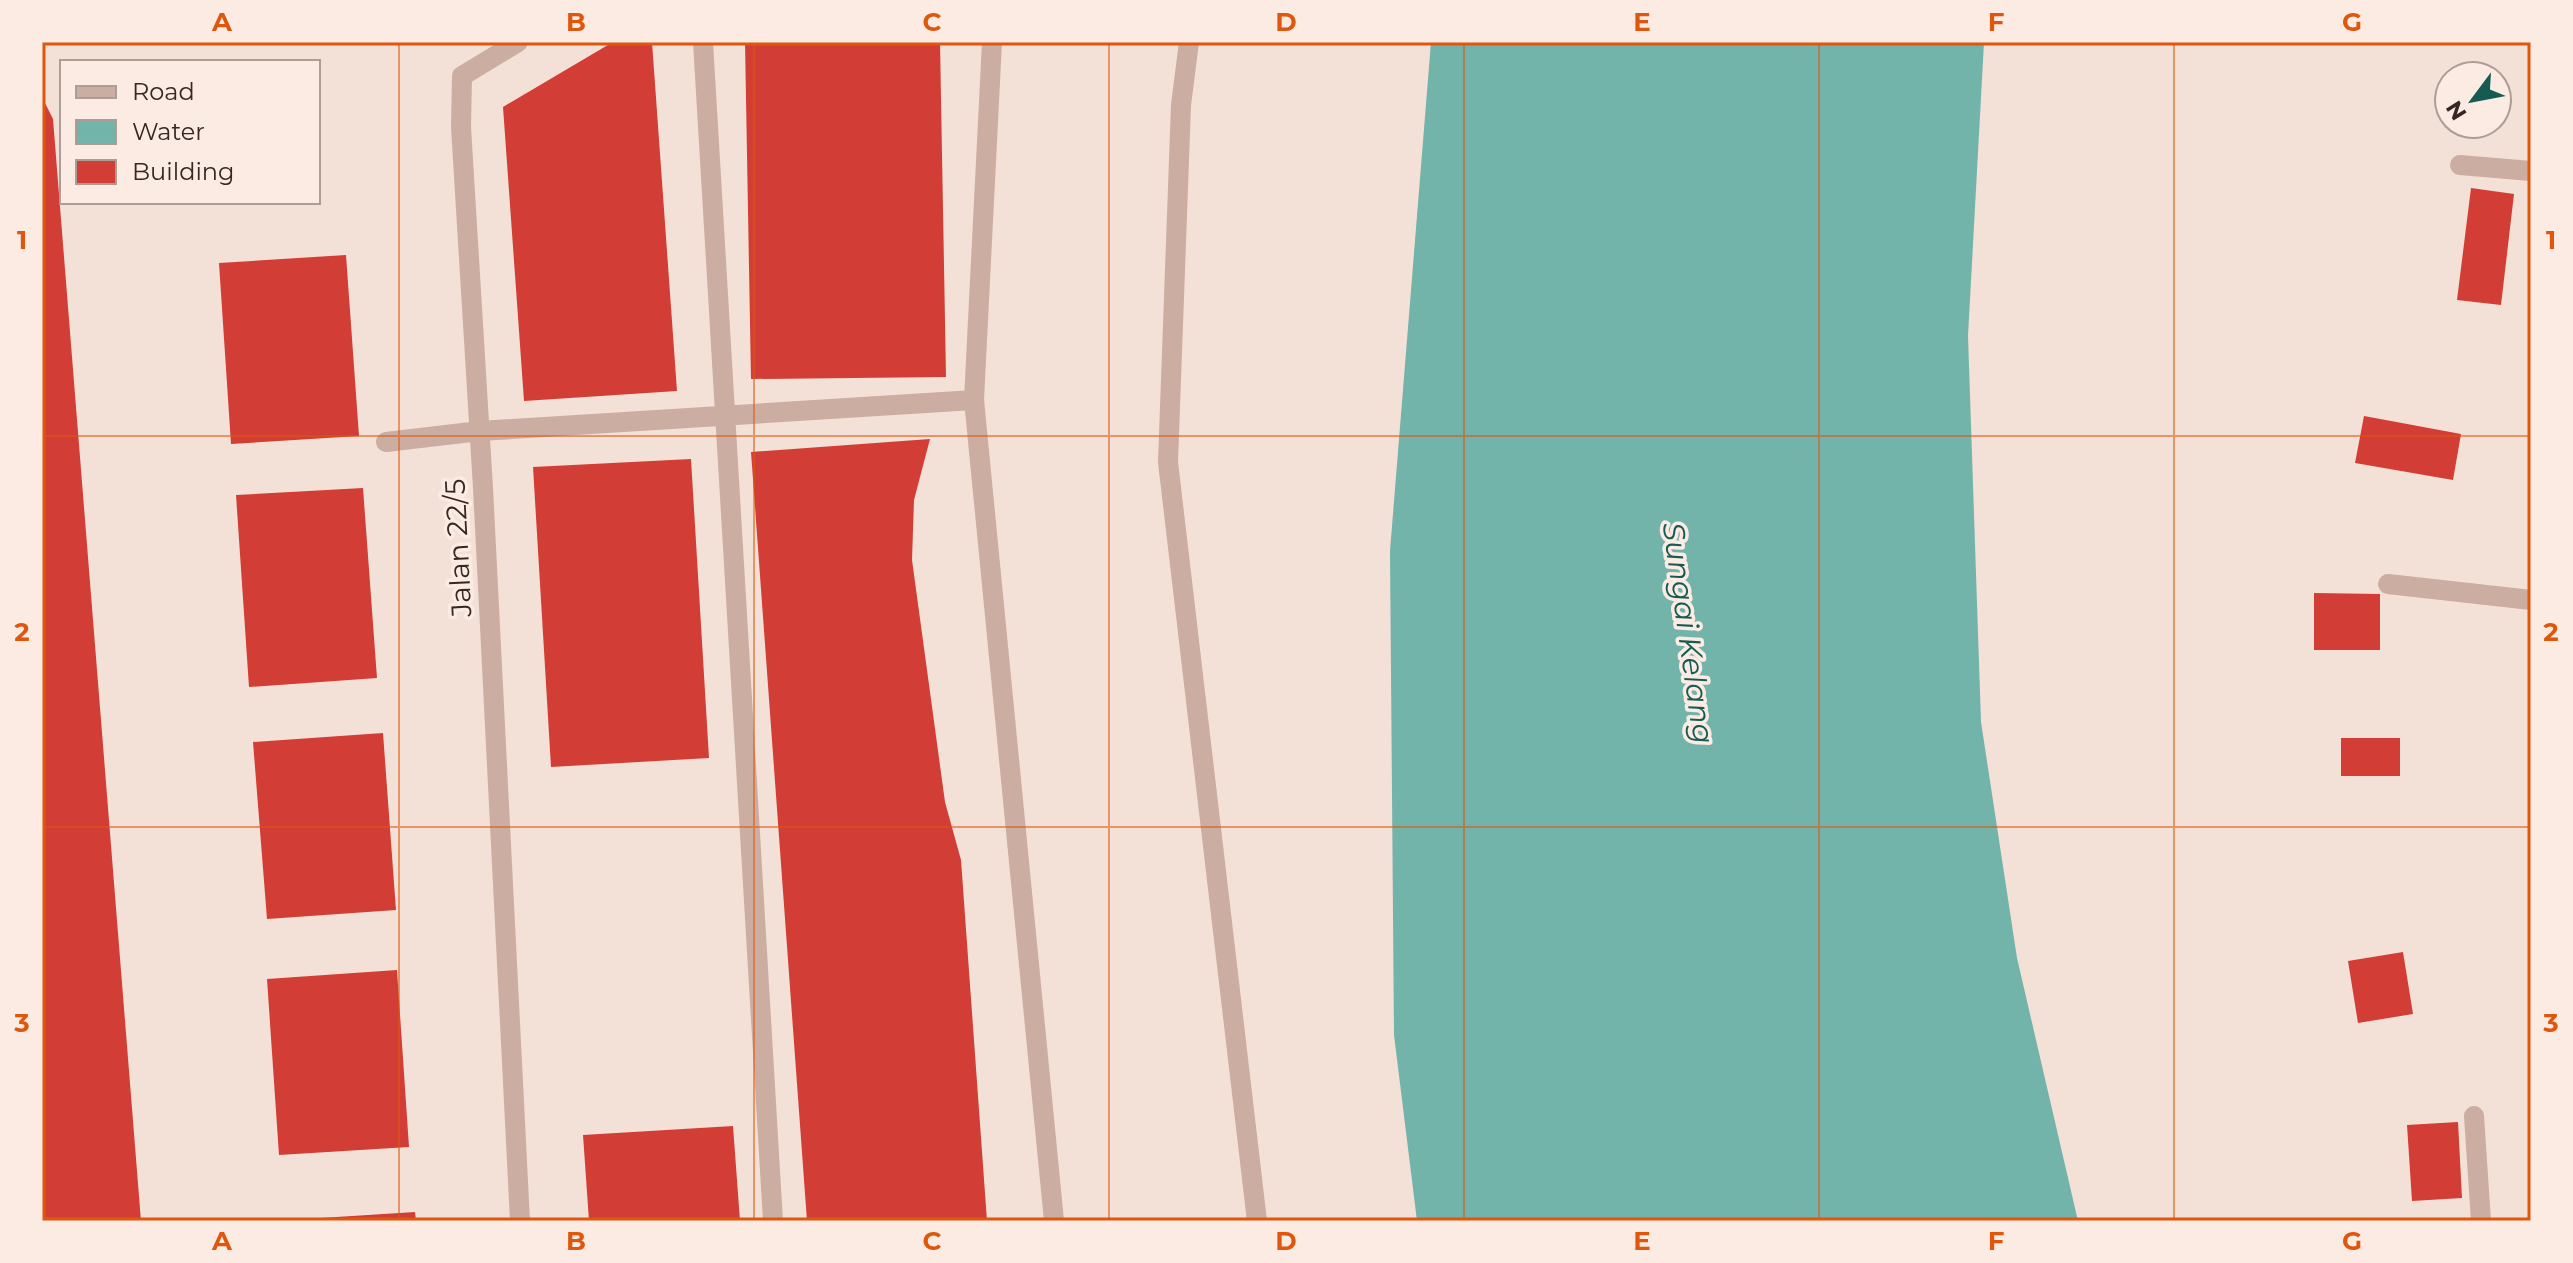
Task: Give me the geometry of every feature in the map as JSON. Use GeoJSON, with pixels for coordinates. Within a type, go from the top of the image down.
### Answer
{"type":"FeatureCollection","features":[{"type":"Feature","properties":{"kind":"lane","name":"Jalan 22/5"},"geometry":{"type":"LineString","coordinates":[[518,42],[462,76],[461,127],[480,431],[520,1221]]}},
{"type":"Feature","properties":{"kind":"lane"},"geometry":{"type":"LineString","coordinates":[[703,42],[773,1221]]}},
{"type":"Feature","properties":{"kind":"lane"},"geometry":{"type":"LineString","coordinates":[[992,42],[974,400],[1054,1221]]}},
{"type":"Feature","properties":{"kind":"lane"},"geometry":{"type":"LineString","coordinates":[[1189,42],[1181,105],[1168,462],[1257,1221]]}},
{"type":"Feature","properties":{"kind":"lane"},"geometry":{"type":"LineString","coordinates":[[2460,165],[2531,171]]}},
{"type":"Feature","properties":{"kind":"lane"},"geometry":{"type":"LineString","coordinates":[[386,442],[480,431],[974,400]]}},
{"type":"Feature","properties":{"kind":"lane"},"geometry":{"type":"LineString","coordinates":[[2388,584],[2531,600]]}},
{"type":"Feature","properties":{"kind":"lane"},"geometry":{"type":"LineString","coordinates":[[2474,1116],[2481,1221]]}},
{"type":"Feature","properties":{"kind":"water","name":"Sungai Kelang"},"geometry":{"type":"Polygon","coordinates":[[[1431,42],[1984,42],[1968,336],[1981,722],[2017,958],[2078,1221],[1417,1221],[1394,1035],[1390,551],[1431,42]]]}},
{"type":"Feature","properties":{"kind":"building"},"geometry":{"type":"Polygon","coordinates":[[[613,42],[652,42],[677,391],[524,401],[503,107],[613,42]]]}},
{"type":"Feature","properties":{"kind":"building"},"geometry":{"type":"Polygon","coordinates":[[[745,42],[940,42],[946,377],[751,379],[745,42]]]}},
{"type":"Feature","properties":{"kind":"building"},"geometry":{"type":"Polygon","coordinates":[[[42,97],[53,119],[141,1221],[42,1221],[42,97]]]}},
{"type":"Feature","properties":{"kind":"building"},"geometry":{"type":"Polygon","coordinates":[[[2471,188],[2514,194],[2501,305],[2457,300],[2471,188]]]}},
{"type":"Feature","properties":{"kind":"building"},"geometry":{"type":"Polygon","coordinates":[[[346,255],[359,436],[231,444],[219,263],[346,255]]]}},
{"type":"Feature","properties":{"kind":"building"},"geometry":{"type":"Polygon","coordinates":[[[2364,416],[2461,434],[2453,480],[2355,463],[2364,416]]]}},
{"type":"Feature","properties":{"kind":"building"},"geometry":{"type":"Polygon","coordinates":[[[930,439],[914,500],[912,560],[945,802],[961,860],[987,1221],[807,1221],[751,452],[930,439]]]}},
{"type":"Feature","properties":{"kind":"building"},"geometry":{"type":"Polygon","coordinates":[[[691,459],[709,758],[551,767],[533,467],[691,459]]]}},
{"type":"Feature","properties":{"kind":"building"},"geometry":{"type":"Polygon","coordinates":[[[363,488],[377,678],[249,687],[236,495],[363,488]]]}},
{"type":"Feature","properties":{"kind":"building"},"geometry":{"type":"Polygon","coordinates":[[[2314,593],[2380,594],[2380,650],[2314,650],[2314,593]]]}},
{"type":"Feature","properties":{"kind":"building"},"geometry":{"type":"Polygon","coordinates":[[[383,733],[396,910],[267,919],[253,742],[383,733]]]}},
{"type":"Feature","properties":{"kind":"building"},"geometry":{"type":"Polygon","coordinates":[[[2341,738],[2400,738],[2400,776],[2341,776],[2341,738]]]}},
{"type":"Feature","properties":{"kind":"building"},"geometry":{"type":"Polygon","coordinates":[[[2403,952],[2413,1014],[2358,1023],[2348,961],[2403,952]]]}},
{"type":"Feature","properties":{"kind":"building"},"geometry":{"type":"Polygon","coordinates":[[[397,970],[409,1147],[279,1155],[267,979],[397,970]]]}},
{"type":"Feature","properties":{"kind":"building"},"geometry":{"type":"Polygon","coordinates":[[[2458,1122],[2462,1198],[2412,1201],[2407,1125],[2458,1122]]]}},
{"type":"Feature","properties":{"kind":"building"},"geometry":{"type":"Polygon","coordinates":[[[733,1126],[740,1221],[589,1221],[583,1135],[733,1126]]]}},
{"type":"Feature","properties":{"kind":"building"},"geometry":{"type":"Polygon","coordinates":[[[415,1212],[416,1221],[305,1221],[305,1219],[415,1212]]]}}]}
